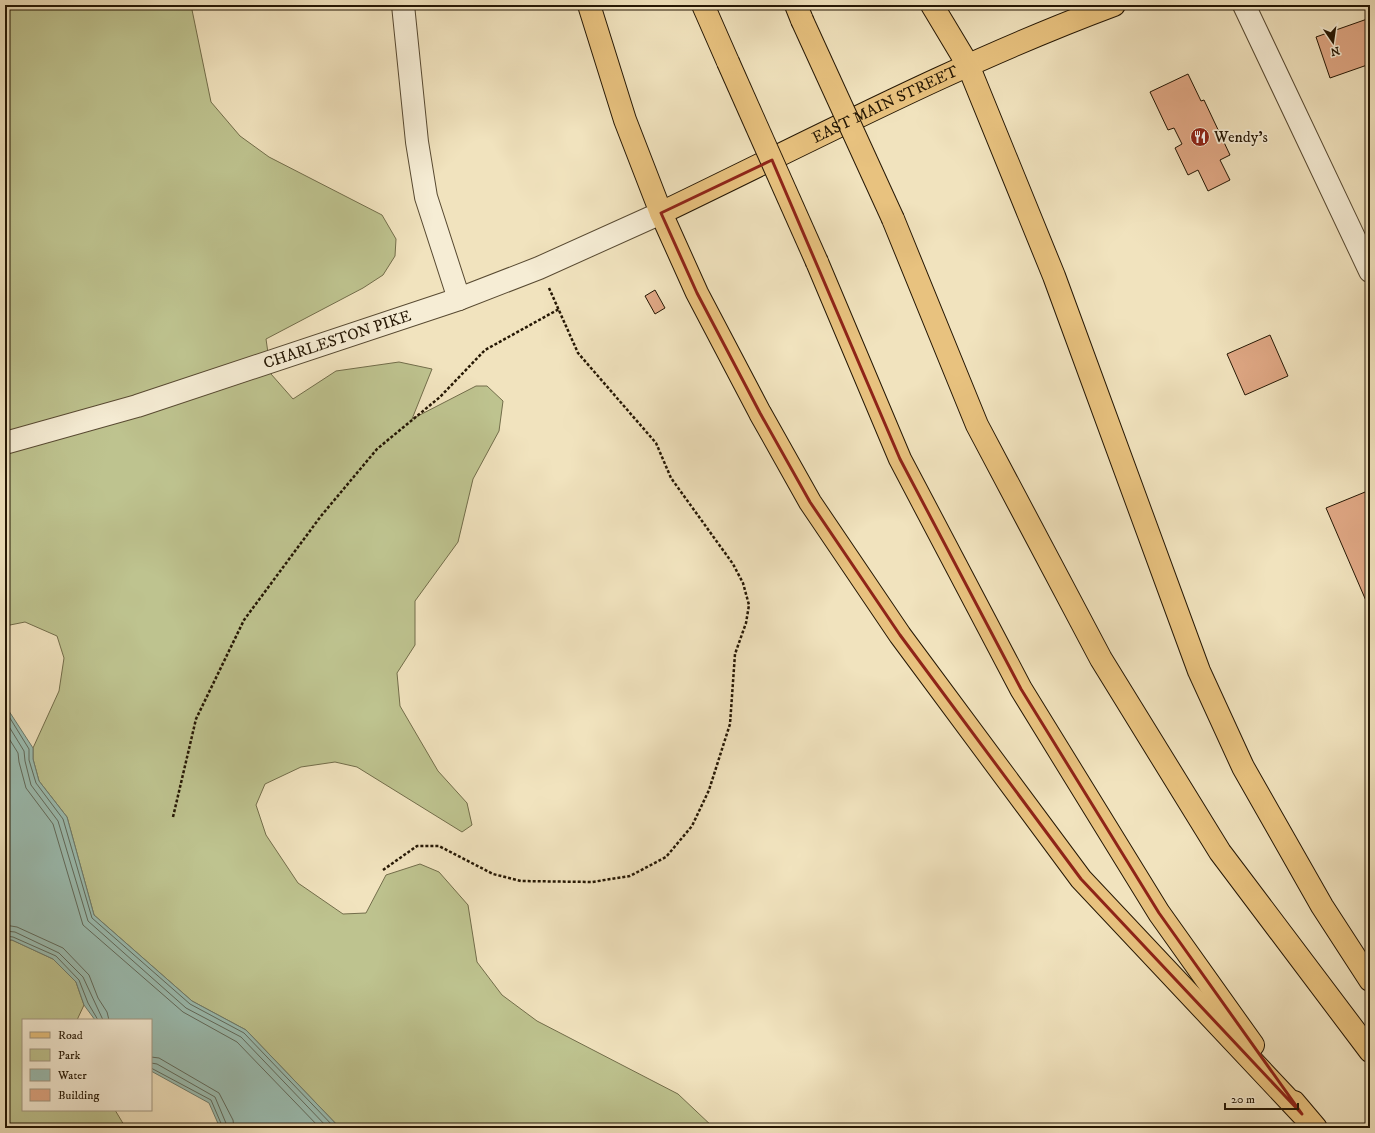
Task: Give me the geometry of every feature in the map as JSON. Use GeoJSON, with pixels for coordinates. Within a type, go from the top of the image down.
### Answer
{"type":"FeatureCollection","features":[{"type":"Feature","properties":{"kind":"main road"},"geometry":{"type":"LineString","coordinates":[[589,5],[625,120],[661,213],[697,293],[760,414],[810,502],[900,635],[1081,880],[1309,1121]]}},
{"type":"Feature","properties":{"kind":"main road"},"geometry":{"type":"LineString","coordinates":[[703,5],[817,262],[900,459],[1021,689],[1159,913],[1309,1121]]}},
{"type":"Feature","properties":{"kind":"main road"},"geometry":{"type":"LineString","coordinates":[[932,5],[968,65],[1054,276],[1199,671],[1242,767],[1322,906],[1370,980]]}},
{"type":"Feature","properties":{"kind":"main road","name":"EAST MAIN STREET"},"geometry":{"type":"LineString","coordinates":[[661,213],[968,65],[1064,24],[1114,5]]}},
{"type":"Feature","properties":{"kind":"main road"},"geometry":{"type":"LineString","coordinates":[[799,12],[893,219],[977,425],[1101,659],[1220,852],[1370,1051]]}},
{"type":"Feature","properties":{"kind":"street"},"geometry":{"type":"LineString","coordinates":[[403,5],[417,142],[426,197],[458,299]]}},
{"type":"Feature","properties":{"kind":"street"},"geometry":{"type":"LineString","coordinates":[[1244,5],[1370,271]]}},
{"type":"Feature","properties":{"kind":"street","name":"CHARLESTON PIKE"},"geometry":{"type":"LineString","coordinates":[[5,443],[137,406],[458,299],[539,268],[661,213]]}},
{"type":"Feature","properties":{"kind":"path"},"geometry":{"type":"LineString","coordinates":[[382,870],[417,846],[439,846],[493,874],[521,881],[592,882],[630,876],[666,857],[692,826],[709,790],[730,724],[735,654],[746,623],[749,605],[743,583],[733,564],[671,478],[656,443],[578,353],[539,268]]}},
{"type":"Feature","properties":{"kind":"path"},"geometry":{"type":"LineString","coordinates":[[173,817],[196,719],[244,620],[321,516],[377,449],[440,398],[485,350],[559,309]]}},
{"type":"Feature","properties":{"kind":"highlighted area"},"geometry":{"type":"Polygon","coordinates":[[[772,160],[900,459],[1021,689],[1159,913],[1302,1114],[1081,879],[900,635],[810,502],[760,413],[697,293],[661,213],[772,160]]]}},
{"type":"Feature","properties":{"kind":"green space"},"geometry":{"type":"Polygon","coordinates":[[[5,5],[191,5],[211,102],[240,136],[269,157],[382,215],[396,239],[395,256],[383,275],[363,288],[266,339],[271,374],[293,399],[336,371],[399,362],[432,369],[412,419],[476,386],[487,386],[503,401],[499,431],[473,479],[458,542],[415,601],[415,645],[397,673],[400,706],[438,771],[467,803],[472,825],[462,832],[357,767],[335,762],[301,767],[265,784],[256,805],[266,835],[298,883],[343,914],[366,913],[386,875],[420,864],[439,872],[468,905],[477,962],[502,995],[537,1021],[678,1094],[714,1128],[340,1128],[246,1030],[192,1001],[94,915],[67,817],[39,781],[33,759],[33,748],[59,691],[64,658],[57,636],[25,622],[5,626],[5,5]]]}},
{"type":"Feature","properties":{"kind":"green space"},"geometry":{"type":"Polygon","coordinates":[[[5,940],[12,940],[53,959],[76,982],[84,1005],[77,1019],[22,1019],[22,1111],[116,1111],[124,1125],[124,1128],[5,1128],[5,940]]]}},
{"type":"Feature","properties":{"kind":"water"},"geometry":{"type":"Polygon","coordinates":[[[5,705],[33,748],[33,759],[39,781],[67,817],[94,915],[192,1001],[246,1030],[340,1128],[220,1128],[209,1103],[152,1072],[152,1019],[94,1019],[84,1005],[76,982],[53,959],[12,940],[5,940],[5,705]]]}},
{"type":"Feature","properties":{"kind":"building"},"geometry":{"type":"Polygon","coordinates":[[[1370,18],[1370,64],[1330,78],[1316,37],[1370,18]]]}},
{"type":"Feature","properties":{"kind":"building","name":"Wendy's"},"geometry":{"type":"Polygon","coordinates":[[[1188,74],[1201,101],[1204,100],[1230,155],[1220,160],[1230,180],[1208,191],[1198,170],[1188,175],[1175,148],[1182,144],[1174,128],[1168,130],[1150,92],[1188,74]]]}},
{"type":"Feature","properties":{"kind":"building"},"geometry":{"type":"Polygon","coordinates":[[[655,290],[665,308],[655,314],[645,296],[655,290]]]}},
{"type":"Feature","properties":{"kind":"building"},"geometry":{"type":"Polygon","coordinates":[[[1270,335],[1288,376],[1245,395],[1227,354],[1270,335]]]}},
{"type":"Feature","properties":{"kind":"building"},"geometry":{"type":"Polygon","coordinates":[[[1370,490],[1370,610],[1326,508],[1370,490]]]}},
{"type":"Feature","properties":{"kind":"place","name":"Wendy's"},"geometry":{"type":"Point","coordinates":[1200,137]}}]}
